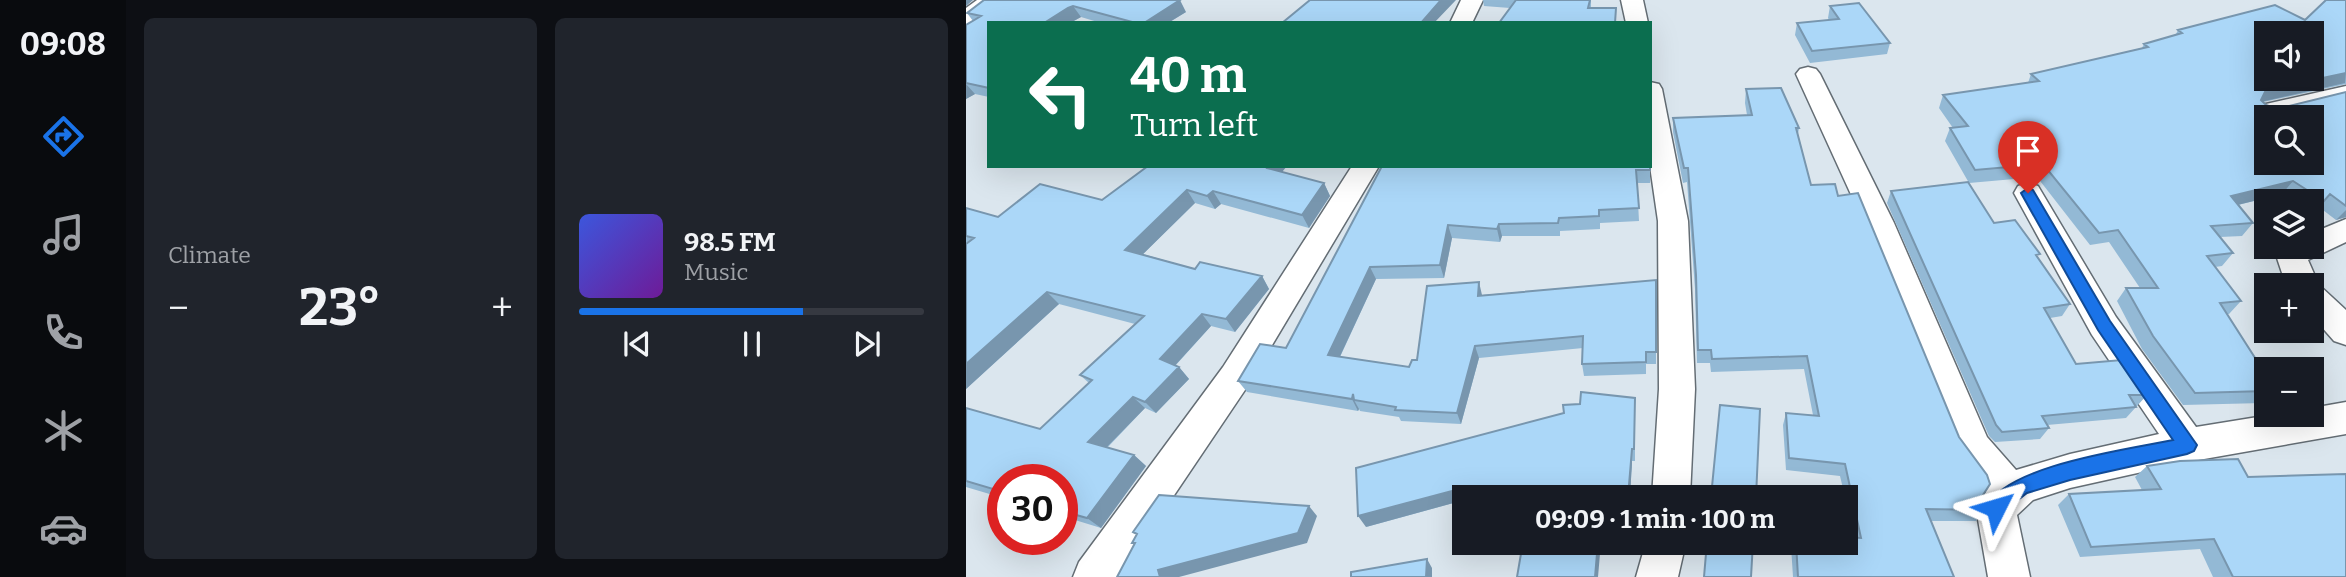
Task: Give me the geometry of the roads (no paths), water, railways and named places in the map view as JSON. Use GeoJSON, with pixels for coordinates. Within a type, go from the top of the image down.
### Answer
{"type":"FeatureCollection","features":[{"type":"Feature","properties":{"kind":"street"},"geometry":{"type":"LineString","coordinates":[[966,18],[991,0]]}},
{"type":"Feature","properties":{"kind":"street"},"geometry":{"type":"LineString","coordinates":[[1462,21],[1472,0]]}},
{"type":"Feature","properties":{"kind":"street"},"geometry":{"type":"LineString","coordinates":[[1632,0],[1637,21]]}},
{"type":"Feature","properties":{"kind":"street"},"geometry":{"type":"LineString","coordinates":[[1808,74],[1879,223],[1973,448],[2012,494]]}},
{"type":"Feature","properties":{"kind":"street"},"geometry":{"type":"LineString","coordinates":[[2293,105],[2346,93]]}},
{"type":"Feature","properties":{"kind":"street"},"geometry":{"type":"LineString","coordinates":[[1652,100],[1673,221],[1677,390],[1672,485]]}},
{"type":"Feature","properties":{"kind":"street"},"geometry":{"type":"LineString","coordinates":[[1094,577],[1236,377],[1365,168]]}},
{"type":"Feature","properties":{"kind":"street"},"geometry":{"type":"LineString","coordinates":[[2028,193],[2104,326],[2187,445]]}},
{"type":"Feature","properties":{"kind":"street"},"geometry":{"type":"LineString","coordinates":[[2324,240],[2346,230]]}},
{"type":"Feature","properties":{"kind":"street"},"geometry":{"type":"LineString","coordinates":[[2324,308],[2346,332]]}},
{"type":"Feature","properties":{"kind":"street"},"geometry":{"type":"LineString","coordinates":[[2009,577],[1996,508],[2021,486],[2070,471],[2187,445],[2346,418]]}},
{"type":"Feature","properties":{"kind":"street"},"geometry":{"type":"LineString","coordinates":[[1657,577],[1663,555]]}}]}
